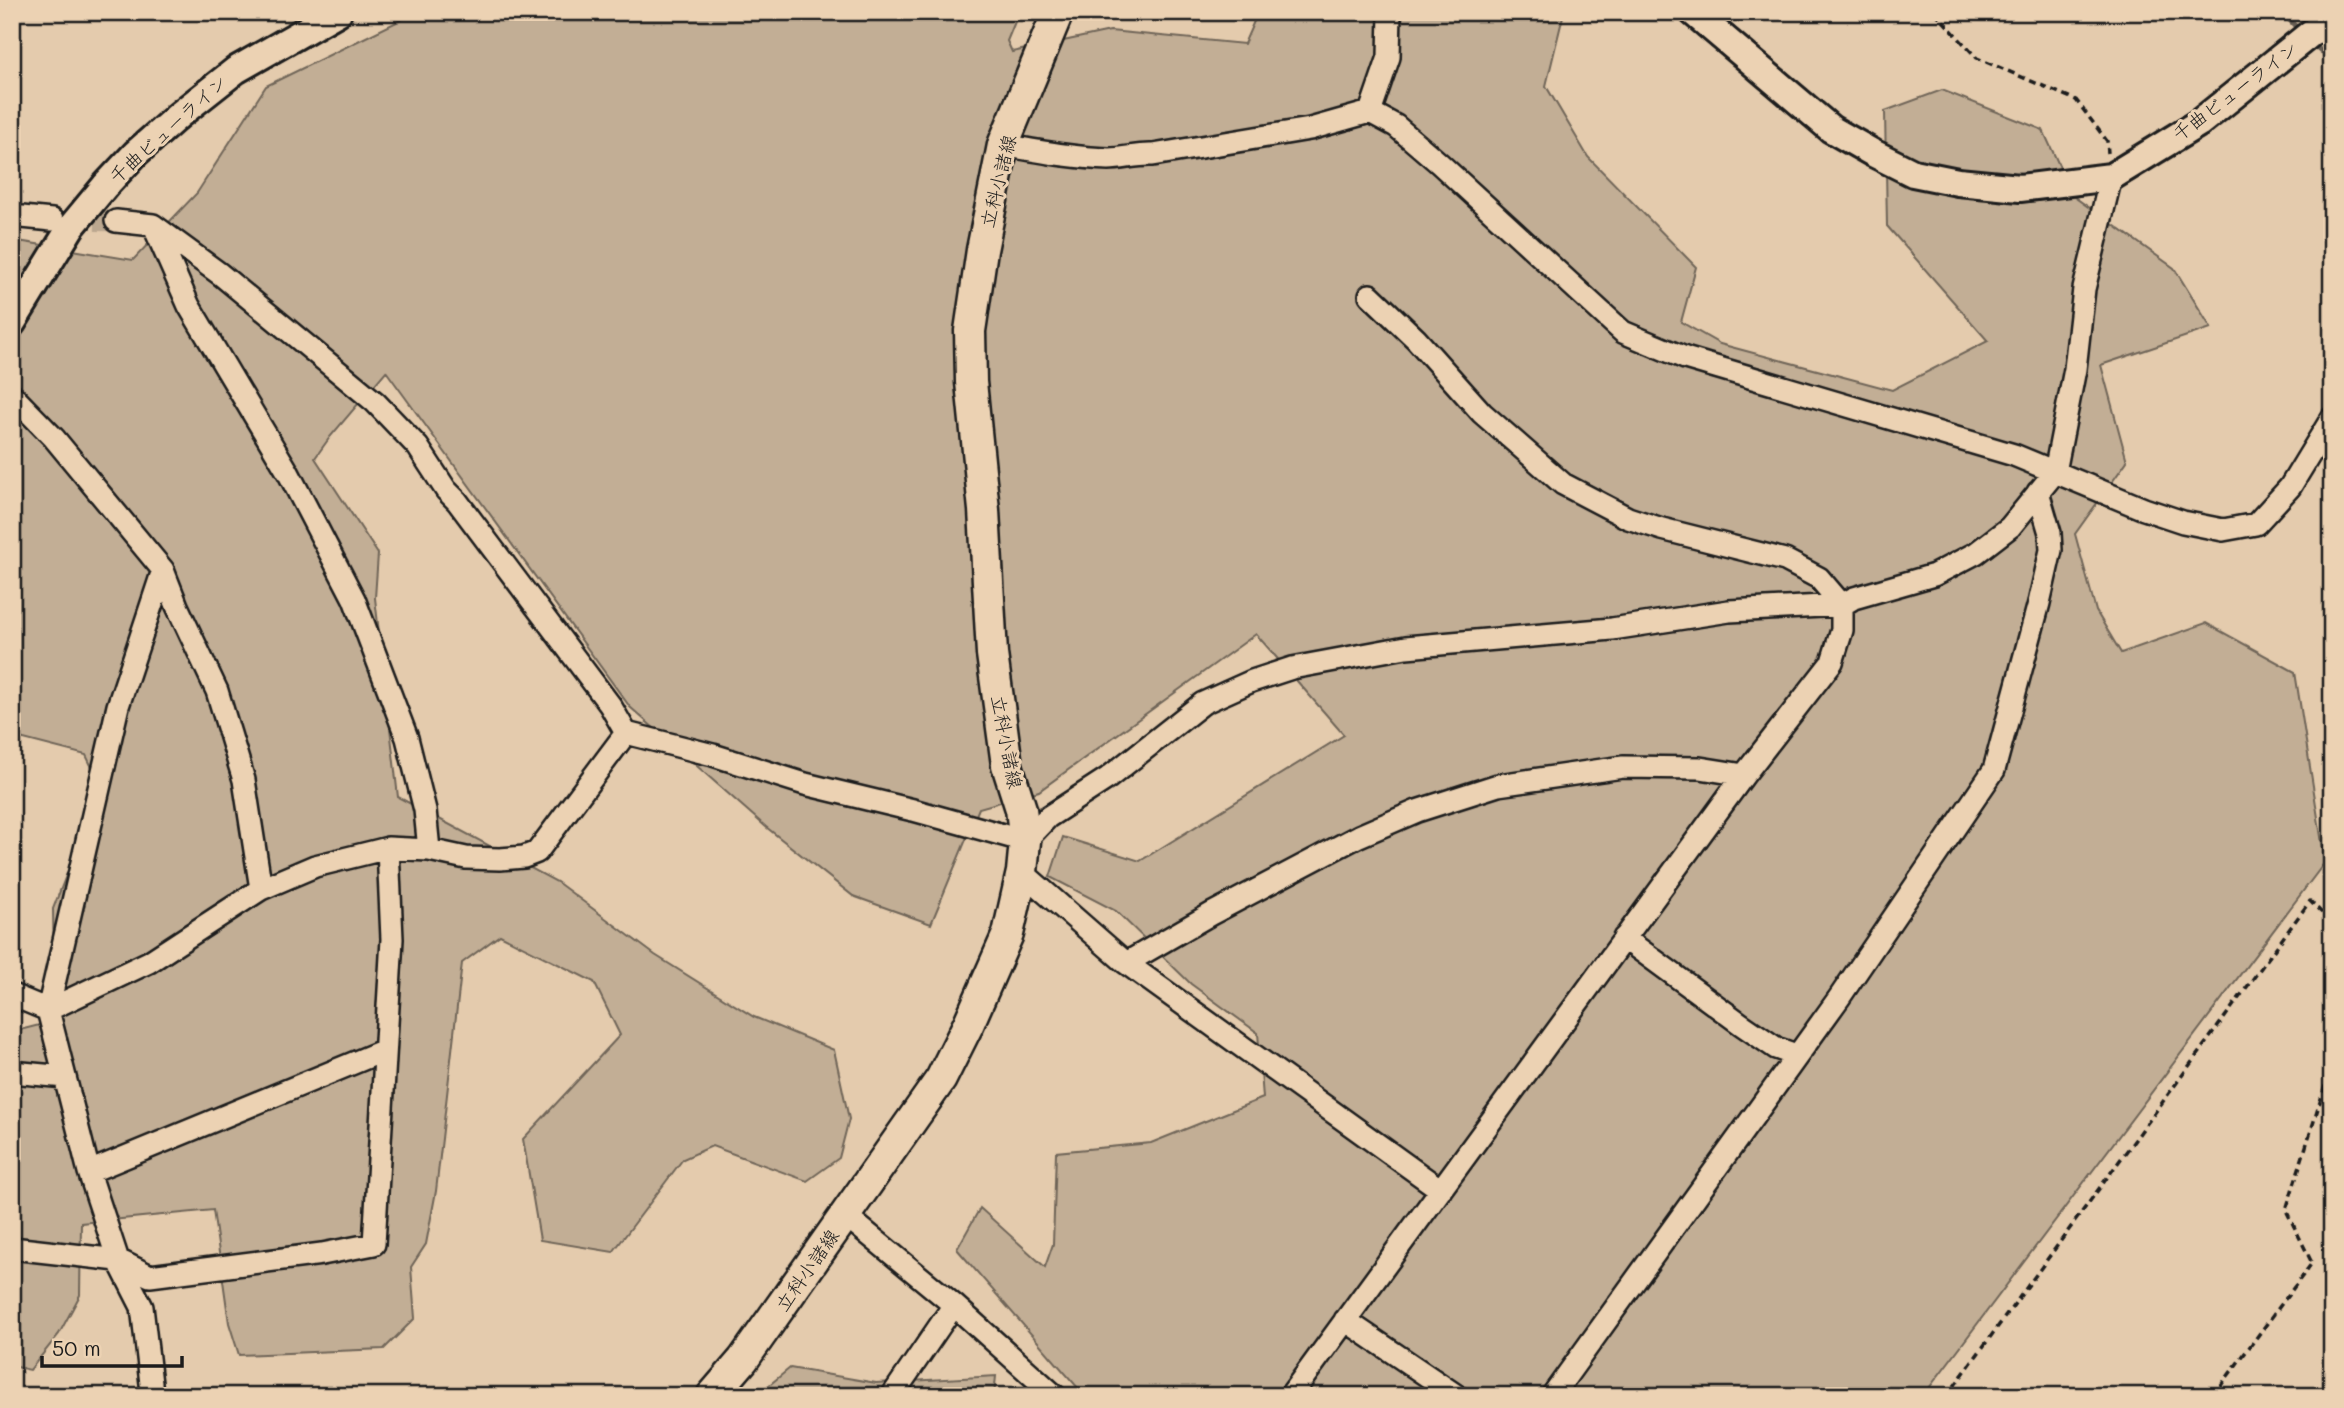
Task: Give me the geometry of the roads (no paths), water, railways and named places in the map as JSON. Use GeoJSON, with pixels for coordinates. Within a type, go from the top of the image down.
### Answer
{"type":"FeatureCollection","features":[{"type":"Feature","properties":{"kind":"main road","name":"立科小諸線"},"geometry":{"type":"LineString","coordinates":[[712,1396],[743,1360],[941,1079],[1008,934],[1021,872],[1024,841],[1021,809],[1007,765],[992,654],[984,510],[971,382],[970,331],[982,250],[1003,145],[1058,12]]}},
{"type":"Feature","properties":{"kind":"street","name":"千曲ビューライン"},"geometry":{"type":"LineString","coordinates":[[12,323],[71,227],[136,153],[236,69],[338,12]]}},
{"type":"Feature","properties":{"kind":"street"},"geometry":{"type":"LineString","coordinates":[[1370,112],[1389,57],[1390,12]]}},
{"type":"Feature","properties":{"kind":"street","name":"千曲ビューライン"},"geometry":{"type":"LineString","coordinates":[[1693,12],[1831,130],[1873,153],[1913,173],[1958,182],[2020,188],[2111,177],[2199,123],[2314,32]]}},
{"type":"Feature","properties":{"kind":"street"},"geometry":{"type":"LineString","coordinates":[[1003,145],[1070,156],[1112,159],[1310,130],[1370,112],[1396,126],[1431,156],[1623,332],[1685,358],[2014,455],[2144,509],[2183,522],[2223,530],[2256,524],[2290,487],[2332,418]]}},
{"type":"Feature","properties":{"kind":"street"},"geometry":{"type":"LineString","coordinates":[[116,220],[153,225],[220,274],[375,402],[409,438],[610,705],[626,733],[713,755],[805,784],[1024,841],[1048,817],[1108,778],[1203,704],[1252,681],[1292,668],[1406,648],[1612,629],[1729,611],[1842,605],[1854,598],[1934,575],[1976,553],[2010,527],[2055,472],[2075,369],[2084,289],[2111,177]]}},
{"type":"Feature","properties":{"kind":"street"},"geometry":{"type":"LineString","coordinates":[[12,216],[52,220]]}},
{"type":"Feature","properties":{"kind":"street"},"geometry":{"type":"LineString","coordinates":[[153,225],[190,306],[288,472],[354,599],[407,738],[425,810],[429,850]]}},
{"type":"Feature","properties":{"kind":"street"},"geometry":{"type":"LineString","coordinates":[[1290,1396],[1744,775],[1832,662],[1842,630],[1842,605],[1819,578],[1785,560],[1628,518],[1563,484],[1482,412],[1416,339],[1370,295]]}},
{"type":"Feature","properties":{"kind":"street"},"geometry":{"type":"LineString","coordinates":[[12,395],[54,438],[163,570],[217,691],[244,780],[261,889]]}},
{"type":"Feature","properties":{"kind":"street"},"geometry":{"type":"LineString","coordinates":[[1552,1396],[1839,998],[1994,771],[2051,550],[2050,533],[2038,492]]}},
{"type":"Feature","properties":{"kind":"street"},"geometry":{"type":"LineString","coordinates":[[155,1396],[152,1392],[142,1307],[118,1260],[89,1172],[48,1010],[118,706],[163,570]]}},
{"type":"Feature","properties":{"kind":"street"},"geometry":{"type":"LineString","coordinates":[[12,995],[48,1010],[149,962],[261,889],[315,866],[388,848],[429,850],[466,858],[500,859],[524,857],[537,852],[626,733]]}},
{"type":"Feature","properties":{"kind":"street"},"geometry":{"type":"LineString","coordinates":[[1126,963],[1211,914],[1359,836],[1417,811],[1498,785],[1623,767],[1700,768],[1744,775]]}},
{"type":"Feature","properties":{"kind":"street"},"geometry":{"type":"LineString","coordinates":[[12,1248],[118,1260],[150,1276],[322,1254],[374,1244],[392,939],[388,848]]}},
{"type":"Feature","properties":{"kind":"street"},"geometry":{"type":"LineString","coordinates":[[1021,872],[1126,963],[1441,1190]]}},
{"type":"Feature","properties":{"kind":"street"},"geometry":{"type":"LineString","coordinates":[[1624,938],[1776,1048],[1796,1055]]}},
{"type":"Feature","properties":{"kind":"street"},"geometry":{"type":"LineString","coordinates":[[89,1172],[385,1050]]}},
{"type":"Feature","properties":{"kind":"street"},"geometry":{"type":"LineString","coordinates":[[12,1072],[65,1077]]}},
{"type":"Feature","properties":{"kind":"street"},"geometry":{"type":"LineString","coordinates":[[845,1215],[954,1305],[1055,1396]]}},
{"type":"Feature","properties":{"kind":"street"},"geometry":{"type":"LineString","coordinates":[[892,1396],[954,1305]]}},
{"type":"Feature","properties":{"kind":"street"},"geometry":{"type":"LineString","coordinates":[[1345,1320],[1457,1396]]}},
{"type":"Feature","properties":{"kind":"waterway"},"geometry":{"type":"LineString","coordinates":[[2282,12],[2302,33]]}},
{"type":"Feature","properties":{"kind":"waterway"},"geometry":{"type":"LineString","coordinates":[[2311,42],[2332,61]]}},
{"type":"Feature","properties":{"kind":"tunnel"},"geometry":{"type":"LineString","coordinates":[[64,220],[116,221]]}}]}
